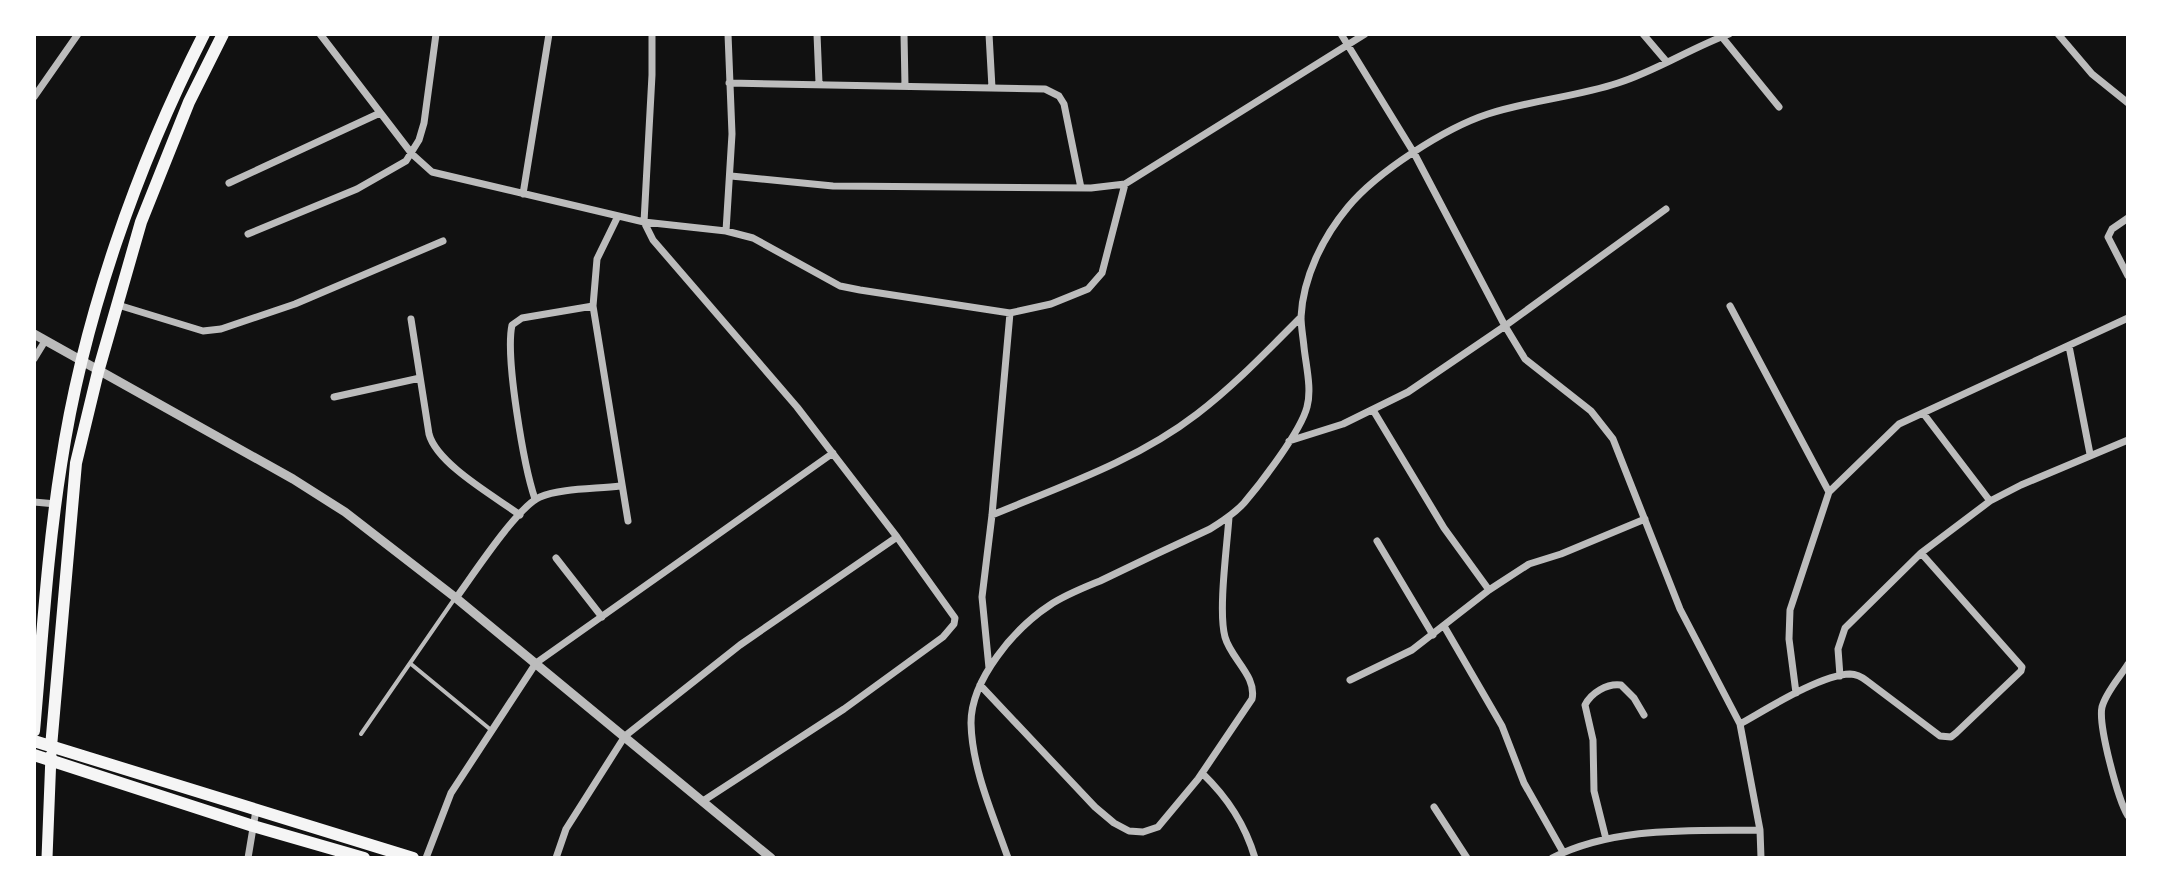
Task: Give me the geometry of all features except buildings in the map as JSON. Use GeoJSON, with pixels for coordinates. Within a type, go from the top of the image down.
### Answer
{"type":"FeatureCollection","features":[{"type":"Feature","properties":{"kind":"highway"},"geometry":{"type":"LineString","coordinates":[[34,731],[61,463],[81,363],[124,217],[171,98],[204,34]]}},
{"type":"Feature","properties":{"kind":"highway"},"geometry":{"type":"LineString","coordinates":[[51,753],[76,463],[98,372],[141,222],[189,102],[223,34]]}},
{"type":"Feature","properties":{"kind":"highway"},"geometry":{"type":"LineString","coordinates":[[34,741],[51,753],[253,826],[364,858]]}},
{"type":"Feature","properties":{"kind":"highway"},"geometry":{"type":"LineString","coordinates":[[34,755],[51,753],[413,858]]}},
{"type":"Feature","properties":{"kind":"main road"},"geometry":{"type":"LineString","coordinates":[[47,858],[51,753]]}},
{"type":"Feature","properties":{"kind":"street"},"geometry":{"type":"LineString","coordinates":[[34,97],[78,34]]}},
{"type":"Feature","properties":{"kind":"street"},"geometry":{"type":"LineString","coordinates":[[320,34],[425,168],[442,176],[644,222],[726,231],[761,242],[849,288],[1010,313],[1051,304],[1088,289],[1102,273],[1125,184]]}},
{"type":"Feature","properties":{"kind":"street"},"geometry":{"type":"LineString","coordinates":[[248,234],[357,189],[399,168],[412,154],[424,123],[436,34]]}},
{"type":"Feature","properties":{"kind":"street"},"geometry":{"type":"LineString","coordinates":[[523,194],[549,34]]}},
{"type":"Feature","properties":{"kind":"street"},"geometry":{"type":"LineString","coordinates":[[652,34],[644,222],[653,240],[797,407],[953,613],[954,624],[844,709],[703,801]]}},
{"type":"Feature","properties":{"kind":"street"},"geometry":{"type":"LineString","coordinates":[[726,231],[731,176],[728,34]]}},
{"type":"Feature","properties":{"kind":"street"},"geometry":{"type":"LineString","coordinates":[[817,34],[819,83]]}},
{"type":"Feature","properties":{"kind":"street"},"geometry":{"type":"LineString","coordinates":[[904,34],[905,86]]}},
{"type":"Feature","properties":{"kind":"street"},"geometry":{"type":"LineString","coordinates":[[989,34],[992,88]]}},
{"type":"Feature","properties":{"kind":"street"},"geometry":{"type":"LineString","coordinates":[[1341,34],[1414,153],[1525,359],[1591,411],[1608,431],[1680,609],[1740,724],[1760,830],[1761,858]]}},
{"type":"Feature","properties":{"kind":"street"},"geometry":{"type":"LineString","coordinates":[[731,176],[833,186],[1081,188],[1125,184],[1365,34]]}},
{"type":"Feature","properties":{"kind":"street"},"geometry":{"type":"LineString","coordinates":[[1643,34],[1666,61]]}},
{"type":"Feature","properties":{"kind":"street"},"geometry":{"type":"LineString","coordinates":[[2058,34],[2092,74],[2128,102]]}},
{"type":"Feature","properties":{"kind":"street"},"geometry":{"type":"LineString","coordinates":[[1008,858],[977,766],[972,738],[973,705],[980,685],[989,668],[1032,619],[1051,603],[1210,529],[1243,504],[1289,441],[1307,407],[1301,317],[1309,277],[1329,232],[1349,205],[1372,183],[1414,153],[1487,114],[1621,82],[1725,35],[1779,107]]}},
{"type":"Feature","properties":{"kind":"street"},"geometry":{"type":"LineString","coordinates":[[729,83],[1045,89],[1059,96],[1067,115],[1081,188]]}},
{"type":"Feature","properties":{"kind":"street"},"geometry":{"type":"LineString","coordinates":[[229,183],[380,113]]}},
{"type":"Feature","properties":{"kind":"street"},"geometry":{"type":"LineString","coordinates":[[1289,441],[1343,424],[1408,392],[1666,209]]}},
{"type":"Feature","properties":{"kind":"street"},"geometry":{"type":"LineString","coordinates":[[618,216],[597,259],[593,306],[628,521]]}},
{"type":"Feature","properties":{"kind":"street"},"geometry":{"type":"LineString","coordinates":[[2128,218],[2112,229],[2108,237],[2128,276]]}},
{"type":"Feature","properties":{"kind":"street"},"geometry":{"type":"LineString","coordinates":[[118,305],[203,331],[221,329],[295,304],[443,241]]}},
{"type":"Feature","properties":{"kind":"street"},"geometry":{"type":"LineString","coordinates":[[535,499],[528,479],[511,363],[512,325],[522,318],[593,306]]}},
{"type":"Feature","properties":{"kind":"street"},"geometry":{"type":"LineString","coordinates":[[1730,306],[1829,492]]}},
{"type":"Feature","properties":{"kind":"street"},"geometry":{"type":"LineString","coordinates":[[989,668],[982,597],[1010,313]]}},
{"type":"Feature","properties":{"kind":"street"},"geometry":{"type":"LineString","coordinates":[[992,515],[1095,473],[1149,445],[1197,414],[1301,317]]}},
{"type":"Feature","properties":{"kind":"street"},"geometry":{"type":"LineString","coordinates":[[1796,693],[1789,639],[1790,610],[1829,492],[1892,428],[2128,318]]}},
{"type":"Feature","properties":{"kind":"street"},"geometry":{"type":"LineString","coordinates":[[411,319],[429,434],[437,452],[520,515]]}},
{"type":"Feature","properties":{"kind":"street"},"geometry":{"type":"LineString","coordinates":[[34,334],[293,479],[386,542],[771,858]]}},
{"type":"Feature","properties":{"kind":"street"},"geometry":{"type":"LineString","coordinates":[[34,359],[45,341]]}},
{"type":"Feature","properties":{"kind":"street"},"geometry":{"type":"LineString","coordinates":[[2069,346],[2090,454]]}},
{"type":"Feature","properties":{"kind":"street"},"geometry":{"type":"LineString","coordinates":[[334,397],[420,378]]}},
{"type":"Feature","properties":{"kind":"street"},"geometry":{"type":"LineString","coordinates":[[1373,410],[1444,528],[1489,590]]}},
{"type":"Feature","properties":{"kind":"street"},"geometry":{"type":"LineString","coordinates":[[1923,413],[1990,501]]}},
{"type":"Feature","properties":{"kind":"street"},"geometry":{"type":"LineString","coordinates":[[1840,676],[1838,649],[1845,628],[1921,553],[1990,501],[2090,454],[2128,440]]}},
{"type":"Feature","properties":{"kind":"street"},"geometry":{"type":"LineString","coordinates":[[426,858],[451,793],[536,663],[833,453]]}},
{"type":"Feature","properties":{"kind":"street"},"geometry":{"type":"LineString","coordinates":[[456,598],[535,499],[548,494],[620,486]]}},
{"type":"Feature","properties":{"kind":"street"},"geometry":{"type":"LineString","coordinates":[[34,502],[56,504]]}},
{"type":"Feature","properties":{"kind":"street"},"geometry":{"type":"LineString","coordinates":[[980,685],[1095,807],[1114,823],[1129,831],[1143,832],[1158,827],[1202,773],[1248,706],[1253,692],[1231,651],[1223,627],[1229,517]]}},
{"type":"Feature","properties":{"kind":"street"},"geometry":{"type":"LineString","coordinates":[[1350,680],[1412,650],[1489,590],[1529,564],[1645,519]]}},
{"type":"Feature","properties":{"kind":"street"},"geometry":{"type":"LineString","coordinates":[[556,858],[566,829],[625,736],[740,645],[897,537]]}},
{"type":"Feature","properties":{"kind":"street"},"geometry":{"type":"LineString","coordinates":[[1377,541],[1433,635]]}},
{"type":"Feature","properties":{"kind":"street"},"geometry":{"type":"LineString","coordinates":[[1740,724],[1796,693],[1840,676],[1855,674],[1944,737],[1956,733],[2021,671],[2020,661],[1921,553]]}},
{"type":"Feature","properties":{"kind":"street"},"geometry":{"type":"LineString","coordinates":[[556,558],[602,617]]}},
{"type":"Feature","properties":{"kind":"street"},"geometry":{"type":"LineString","coordinates":[[1444,626],[1506,733],[1524,783],[1563,852]]}},
{"type":"Feature","properties":{"kind":"street"},"geometry":{"type":"LineString","coordinates":[[2128,664],[2103,703],[2101,712],[2115,784],[2128,816]]}},
{"type":"Feature","properties":{"kind":"street"},"geometry":{"type":"LineString","coordinates":[[1606,839],[1594,791],[1593,740],[1585,705],[1593,694],[1611,685],[1621,685],[1634,698],[1644,715]]}},
{"type":"Feature","properties":{"kind":"street"},"geometry":{"type":"LineString","coordinates":[[1202,773],[1235,810],[1255,858]]}},
{"type":"Feature","properties":{"kind":"street"},"geometry":{"type":"LineString","coordinates":[[1434,807],[1467,858]]}},
{"type":"Feature","properties":{"kind":"street"},"geometry":{"type":"LineString","coordinates":[[248,858],[256,810]]}},
{"type":"Feature","properties":{"kind":"street"},"geometry":{"type":"LineString","coordinates":[[1552,858],[1606,839],[1646,834],[1760,830]]}},
{"type":"Feature","properties":{"kind":"lane"},"geometry":{"type":"LineString","coordinates":[[361,734],[456,598]]}},
{"type":"Feature","properties":{"kind":"lane"},"geometry":{"type":"LineString","coordinates":[[411,664],[491,730]]}}]}
